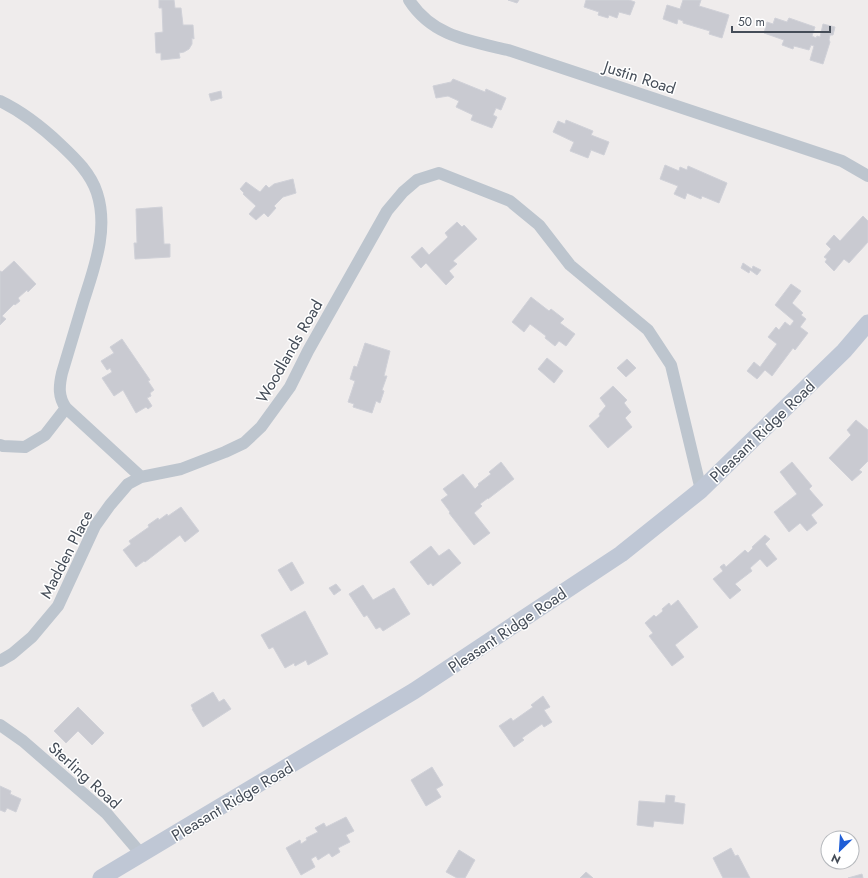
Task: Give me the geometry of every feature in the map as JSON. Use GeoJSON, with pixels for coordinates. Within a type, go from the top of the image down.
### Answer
{"type":"FeatureCollection","features":[{"type":"Feature","properties":{"kind":"street","name":"Justin Road"},"geometry":{"type":"LineString","coordinates":[[409,0],[416,12],[428,22],[443,31],[468,41],[508,50],[842,161],[868,176]]}},
{"type":"Feature","properties":{"kind":"street"},"geometry":{"type":"LineString","coordinates":[[0,101],[11,106],[44,129],[79,163],[93,182],[100,206],[101,235],[97,259],[62,373],[59,389],[62,403],[66,408],[142,476]]}},
{"type":"Feature","properties":{"kind":"street","name":"Woodlands Road"},"geometry":{"type":"LineString","coordinates":[[142,476],[181,469],[224,452],[244,442],[261,427],[290,388],[308,351],[388,211],[403,192],[417,180],[439,173],[510,201],[539,225],[570,265],[604,295],[626,310],[648,330],[671,365],[701,490]]}},
{"type":"Feature","properties":{"kind":"street","name":"Pleasant Ridge Road"},"geometry":{"type":"LineString","coordinates":[[102,878],[414,692],[621,554],[701,490],[844,351],[868,323]]}},
{"type":"Feature","properties":{"kind":"street"},"geometry":{"type":"LineString","coordinates":[[0,445],[25,447],[45,435],[66,408]]}},
{"type":"Feature","properties":{"kind":"street","name":"Madden Place"},"geometry":{"type":"LineString","coordinates":[[0,661],[12,654],[32,637],[58,606],[95,526],[128,484],[142,476]]}},
{"type":"Feature","properties":{"kind":"street","name":"Sterling Road"},"geometry":{"type":"LineString","coordinates":[[0,725],[23,741],[107,814],[142,855]]}},
{"type":"Feature","properties":{"kind":"building"},"geometry":{"type":"Polygon","coordinates":[[[159,0],[174,0],[175,8],[181,8],[183,25],[193,25],[194,39],[192,38],[192,44],[189,49],[179,53],[180,58],[161,60],[161,53],[156,53],[155,33],[163,32],[162,8],[159,8],[159,0]]]}},
{"type":"Feature","properties":{"kind":"building"},"geometry":{"type":"Polygon","coordinates":[[[508,0],[519,0],[517,3],[508,0]]]}},
{"type":"Feature","properties":{"kind":"building"},"geometry":{"type":"Polygon","coordinates":[[[586,0],[629,0],[635,2],[630,15],[619,12],[617,18],[609,15],[608,18],[598,15],[599,12],[584,7],[586,0]]]}},
{"type":"Feature","properties":{"kind":"building"},"geometry":{"type":"Polygon","coordinates":[[[683,0],[701,0],[699,6],[729,15],[722,38],[709,34],[710,31],[683,23],[683,21],[678,19],[677,24],[663,19],[667,5],[680,9],[683,0]]]}},
{"type":"Feature","properties":{"kind":"building"},"geometry":{"type":"Polygon","coordinates":[[[775,18],[787,22],[789,18],[815,27],[812,36],[816,38],[817,36],[820,37],[823,24],[835,27],[833,35],[830,35],[830,42],[823,64],[810,60],[814,46],[811,45],[809,50],[794,46],[793,49],[782,45],[784,40],[764,33],[767,22],[773,24],[775,18]]]}},
{"type":"Feature","properties":{"kind":"building"},"geometry":{"type":"Polygon","coordinates":[[[453,79],[485,92],[486,89],[506,98],[501,110],[496,108],[493,115],[497,117],[492,128],[471,120],[473,115],[456,107],[459,101],[448,96],[436,98],[433,86],[451,82],[453,79]]]}},
{"type":"Feature","properties":{"kind":"building"},"geometry":{"type":"Polygon","coordinates":[[[221,91],[222,98],[211,101],[209,94],[221,91]]]}},
{"type":"Feature","properties":{"kind":"building"},"geometry":{"type":"Polygon","coordinates":[[[566,120],[593,131],[591,135],[609,142],[604,155],[591,150],[588,158],[570,151],[574,142],[553,132],[558,121],[565,124],[566,120]]]}},
{"type":"Feature","properties":{"kind":"building"},"geometry":{"type":"Polygon","coordinates":[[[665,165],[679,171],[680,167],[687,170],[688,166],[727,183],[719,203],[702,196],[701,199],[687,193],[685,199],[674,194],[678,186],[660,179],[665,165]]]}},
{"type":"Feature","properties":{"kind":"building"},"geometry":{"type":"Polygon","coordinates":[[[293,179],[296,193],[283,197],[274,206],[276,208],[268,217],[264,213],[256,220],[249,214],[256,206],[243,194],[244,193],[240,189],[246,182],[260,192],[266,185],[269,188],[274,184],[293,179]]]}},
{"type":"Feature","properties":{"kind":"building"},"geometry":{"type":"Polygon","coordinates":[[[162,207],[164,244],[170,244],[170,257],[135,259],[134,243],[137,243],[136,209],[162,207]]]}},
{"type":"Feature","properties":{"kind":"building"},"geometry":{"type":"Polygon","coordinates":[[[863,216],[868,221],[868,242],[849,263],[844,259],[834,271],[825,262],[827,259],[824,257],[831,249],[826,244],[834,235],[840,241],[863,216]]]}},
{"type":"Feature","properties":{"kind":"building"},"geometry":{"type":"Polygon","coordinates":[[[457,222],[462,227],[464,225],[477,239],[453,261],[457,264],[449,271],[454,277],[446,285],[426,263],[421,268],[411,257],[422,247],[429,255],[448,237],[445,233],[457,222]]]}},
{"type":"Feature","properties":{"kind":"building"},"geometry":{"type":"Polygon","coordinates":[[[14,261],[36,284],[28,292],[27,290],[18,298],[20,301],[15,305],[14,304],[2,316],[6,319],[0,325],[0,271],[2,272],[14,261]]]}},
{"type":"Feature","properties":{"kind":"building"},"geometry":{"type":"Polygon","coordinates":[[[743,263],[752,269],[753,266],[761,270],[757,275],[750,270],[749,273],[741,268],[743,263]]]}},
{"type":"Feature","properties":{"kind":"building"},"geometry":{"type":"Polygon","coordinates":[[[791,284],[801,291],[792,303],[803,313],[801,315],[806,319],[800,327],[808,333],[795,350],[793,348],[772,376],[765,370],[757,379],[747,371],[754,362],[760,367],[777,344],[768,337],[776,327],[779,330],[785,322],[790,326],[794,321],[775,305],[791,284]]]}},
{"type":"Feature","properties":{"kind":"building"},"geometry":{"type":"Polygon","coordinates":[[[531,297],[549,311],[551,309],[564,319],[560,323],[575,334],[566,346],[559,341],[555,346],[545,338],[546,336],[530,324],[524,332],[512,322],[531,297]]]}},
{"type":"Feature","properties":{"kind":"building"},"geometry":{"type":"Polygon","coordinates":[[[122,339],[150,380],[148,381],[154,390],[150,393],[151,396],[147,398],[152,406],[148,409],[146,407],[136,413],[123,390],[114,396],[102,378],[112,372],[110,368],[107,370],[101,361],[114,353],[110,347],[122,339]]]}},
{"type":"Feature","properties":{"kind":"building"},"geometry":{"type":"Polygon","coordinates":[[[365,343],[390,351],[384,376],[387,376],[382,390],[384,391],[380,403],[376,401],[372,413],[353,407],[354,404],[348,402],[355,381],[350,379],[354,366],[357,367],[365,343]]]}},
{"type":"Feature","properties":{"kind":"building"},"geometry":{"type":"Polygon","coordinates":[[[547,358],[563,371],[554,383],[538,369],[547,358]]]}},
{"type":"Feature","properties":{"kind":"building"},"geometry":{"type":"Polygon","coordinates":[[[627,359],[636,368],[626,377],[617,368],[627,359]]]}},
{"type":"Feature","properties":{"kind":"building"},"geometry":{"type":"Polygon","coordinates":[[[613,386],[627,400],[624,403],[631,412],[625,418],[632,427],[608,448],[589,426],[600,416],[599,414],[606,406],[600,398],[613,386]]]}},
{"type":"Feature","properties":{"kind":"building"},"geometry":{"type":"Polygon","coordinates":[[[856,420],[868,430],[868,461],[859,470],[862,472],[852,481],[829,458],[851,435],[847,430],[856,420]]]}},
{"type":"Feature","properties":{"kind":"building"},"geometry":{"type":"Polygon","coordinates":[[[501,462],[514,479],[480,504],[482,506],[474,513],[490,533],[474,545],[449,513],[450,512],[441,500],[448,495],[443,489],[463,474],[475,489],[479,485],[478,484],[491,474],[489,472],[501,462]]]}},
{"type":"Feature","properties":{"kind":"building"},"geometry":{"type":"Polygon","coordinates":[[[792,462],[812,486],[809,489],[823,505],[811,515],[817,523],[807,531],[800,523],[789,532],[774,512],[797,494],[780,472],[792,462]]]}},
{"type":"Feature","properties":{"kind":"building"},"geometry":{"type":"Polygon","coordinates":[[[181,507],[199,531],[185,542],[180,535],[145,562],[144,561],[136,567],[123,550],[131,544],[129,541],[149,527],[148,525],[158,518],[159,520],[167,514],[168,516],[181,507]]]}},
{"type":"Feature","properties":{"kind":"building"},"geometry":{"type":"Polygon","coordinates":[[[765,535],[770,539],[765,544],[777,559],[767,567],[760,559],[750,568],[752,571],[735,584],[741,590],[730,599],[713,579],[723,571],[720,567],[721,566],[724,564],[726,567],[745,550],[748,553],[753,548],[752,547],[765,535]]]}},
{"type":"Feature","properties":{"kind":"building"},"geometry":{"type":"Polygon","coordinates":[[[431,546],[439,556],[449,549],[461,563],[433,586],[431,583],[428,585],[410,562],[431,546]]]}},
{"type":"Feature","properties":{"kind":"building"},"geometry":{"type":"Polygon","coordinates":[[[292,562],[304,583],[291,591],[278,570],[292,562]]]}},
{"type":"Feature","properties":{"kind":"building"},"geometry":{"type":"Polygon","coordinates":[[[336,584],[341,590],[334,595],[329,588],[336,584]]]}},
{"type":"Feature","properties":{"kind":"building"},"geometry":{"type":"Polygon","coordinates":[[[363,585],[373,600],[394,588],[410,614],[383,631],[380,627],[376,629],[367,615],[364,617],[349,594],[363,585]]]}},
{"type":"Feature","properties":{"kind":"building"},"geometry":{"type":"Polygon","coordinates":[[[678,600],[698,627],[675,645],[684,657],[672,666],[649,636],[653,633],[645,623],[654,615],[656,617],[669,603],[671,606],[678,600]]]}},
{"type":"Feature","properties":{"kind":"building"},"geometry":{"type":"Polygon","coordinates":[[[305,611],[328,654],[308,665],[306,660],[295,666],[294,663],[285,668],[273,647],[269,649],[261,635],[305,611]]]}},
{"type":"Feature","properties":{"kind":"building"},"geometry":{"type":"Polygon","coordinates":[[[213,692],[219,702],[224,699],[231,709],[203,727],[191,705],[213,692]]]}},
{"type":"Feature","properties":{"kind":"building"},"geometry":{"type":"Polygon","coordinates":[[[543,696],[550,707],[544,710],[552,722],[544,727],[542,724],[522,738],[524,740],[514,747],[499,726],[511,718],[513,721],[533,707],[531,705],[543,696]]]}},
{"type":"Feature","properties":{"kind":"building"},"geometry":{"type":"Polygon","coordinates":[[[78,707],[104,733],[92,745],[78,731],[66,743],[54,731],[78,707]]]}},
{"type":"Feature","properties":{"kind":"building"},"geometry":{"type":"Polygon","coordinates":[[[432,767],[443,785],[436,789],[441,797],[426,806],[411,780],[432,767]]]}},
{"type":"Feature","properties":{"kind":"building"},"geometry":{"type":"Polygon","coordinates":[[[0,786],[11,791],[10,794],[21,799],[16,812],[7,808],[5,812],[0,810],[0,786]]]}},
{"type":"Feature","properties":{"kind":"building"},"geometry":{"type":"Polygon","coordinates":[[[666,795],[675,796],[674,802],[685,804],[683,824],[654,821],[653,827],[637,825],[639,801],[665,803],[666,795]]]}},
{"type":"Feature","properties":{"kind":"building"},"geometry":{"type":"Polygon","coordinates":[[[346,817],[354,831],[346,835],[350,842],[338,848],[340,852],[332,857],[329,853],[318,860],[316,856],[311,859],[315,867],[301,875],[286,848],[300,840],[301,844],[307,840],[306,838],[318,832],[315,828],[324,823],[326,827],[346,817]]]}},
{"type":"Feature","properties":{"kind":"building"},"geometry":{"type":"Polygon","coordinates":[[[731,848],[735,856],[738,855],[750,878],[723,878],[713,858],[731,848]]]}},
{"type":"Feature","properties":{"kind":"building"},"geometry":{"type":"Polygon","coordinates":[[[459,850],[475,860],[465,878],[457,878],[446,872],[459,850]]]}},
{"type":"Feature","properties":{"kind":"building"},"geometry":{"type":"Polygon","coordinates":[[[586,872],[593,878],[580,878],[586,872]]]}},
{"type":"Feature","properties":{"kind":"building"},"geometry":{"type":"Polygon","coordinates":[[[862,874],[863,878],[848,878],[862,874]]]}}]}
